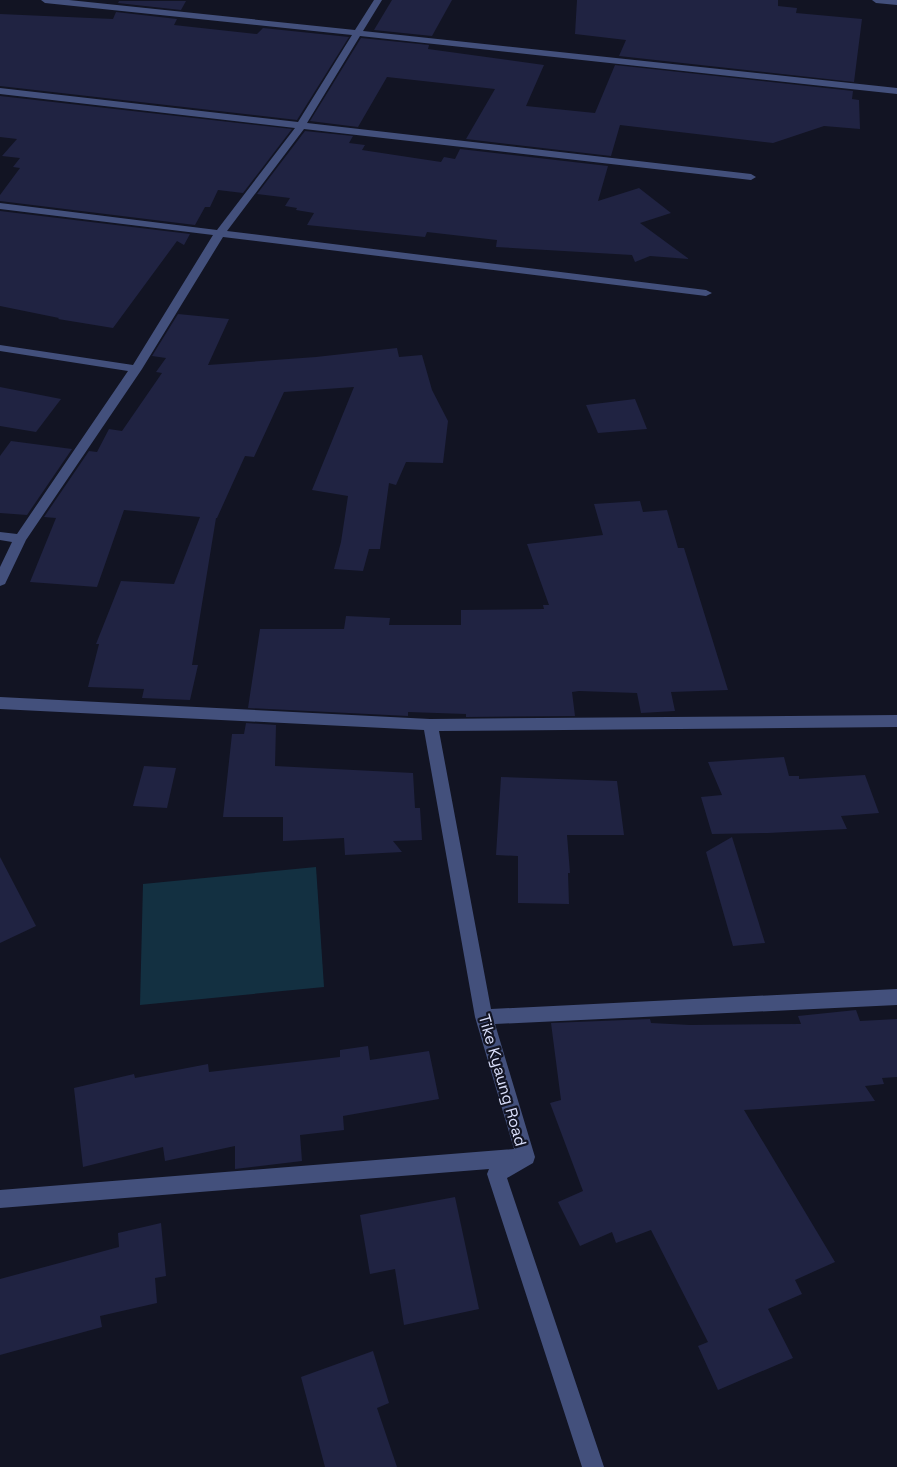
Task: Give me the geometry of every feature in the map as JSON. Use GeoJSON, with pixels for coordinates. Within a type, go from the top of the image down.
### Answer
{"type":"FeatureCollection","features":[{"type":"Feature","properties":{"kind":"street"},"geometry":{"type":"LineString","coordinates":[[45,0],[897,90]]}},
{"type":"Feature","properties":{"kind":"street"},"geometry":{"type":"LineString","coordinates":[[0,580],[20,539],[136,369],[219,234],[301,126],[378,0]]}},
{"type":"Feature","properties":{"kind":"street"},"geometry":{"type":"LineString","coordinates":[[876,0],[897,2]]}},
{"type":"Feature","properties":{"kind":"street"},"geometry":{"type":"LineString","coordinates":[[0,90],[751,177]]}},
{"type":"Feature","properties":{"kind":"street"},"geometry":{"type":"LineString","coordinates":[[0,206],[706,292]]}},
{"type":"Feature","properties":{"kind":"street"},"geometry":{"type":"LineString","coordinates":[[0,348],[136,369]]}},
{"type":"Feature","properties":{"kind":"street"},"geometry":{"type":"LineString","coordinates":[[0,536],[20,539]]}},
{"type":"Feature","properties":{"kind":"street"},"geometry":{"type":"LineString","coordinates":[[0,703],[430,724],[897,721]]}},
{"type":"Feature","properties":{"kind":"street","name":"Tike Kyaung Road"},"geometry":{"type":"LineString","coordinates":[[430,724],[484,1017],[526,1157],[496,1174],[594,1467]]}},
{"type":"Feature","properties":{"kind":"street"},"geometry":{"type":"LineString","coordinates":[[484,1017],[897,997]]}},
{"type":"Feature","properties":{"kind":"street"},"geometry":{"type":"LineString","coordinates":[[0,1199],[526,1157]]}},
{"type":"Feature","properties":{"kind":"water"},"geometry":{"type":"Polygon","coordinates":[[[316,867],[324,987],[140,1005],[143,884],[316,867]]]}},
{"type":"Feature","properties":{"kind":"building"},"geometry":{"type":"Polygon","coordinates":[[[392,0],[452,0],[432,36],[374,30],[392,0]]]}},
{"type":"Feature","properties":{"kind":"building"},"geometry":{"type":"Polygon","coordinates":[[[577,0],[778,0],[778,6],[797,8],[796,13],[862,19],[854,82],[619,56],[626,40],[575,34],[577,0]]]}},
{"type":"Feature","properties":{"kind":"building"},"geometry":{"type":"Polygon","coordinates":[[[119,1],[186,1],[181,10],[118,3],[119,1]]]}},
{"type":"Feature","properties":{"kind":"building"},"geometry":{"type":"Polygon","coordinates":[[[116,12],[177,19],[174,25],[257,34],[263,28],[349,37],[297,120],[0,86],[0,14],[113,19],[116,12]]]}},
{"type":"Feature","properties":{"kind":"building"},"geometry":{"type":"Polygon","coordinates":[[[361,38],[429,45],[428,49],[544,65],[526,106],[595,113],[615,65],[853,91],[852,99],[859,100],[860,129],[824,126],[773,143],[620,125],[611,156],[466,139],[495,89],[387,77],[358,127],[310,121],[361,38]]]}},
{"type":"Feature","properties":{"kind":"building"},"geometry":{"type":"Polygon","coordinates":[[[0,96],[292,129],[243,193],[218,190],[210,207],[205,207],[195,225],[0,201],[0,195],[20,168],[13,167],[20,158],[2,156],[17,139],[0,137],[0,96]]]}},
{"type":"Feature","properties":{"kind":"building"},"geometry":{"type":"Polygon","coordinates":[[[305,131],[353,136],[349,143],[365,145],[362,150],[441,162],[444,157],[455,159],[460,149],[608,166],[598,201],[639,188],[671,213],[640,223],[689,259],[650,256],[635,262],[632,255],[496,247],[497,240],[427,232],[425,237],[307,225],[314,213],[285,206],[290,198],[257,194],[305,131]]]}},
{"type":"Feature","properties":{"kind":"building"},"geometry":{"type":"Polygon","coordinates":[[[0,211],[190,234],[184,245],[177,241],[113,328],[58,319],[0,306],[0,211]]]}},
{"type":"Feature","properties":{"kind":"building"},"geometry":{"type":"Polygon","coordinates":[[[178,314],[229,319],[208,365],[316,357],[397,348],[399,357],[422,355],[432,390],[448,421],[443,463],[406,462],[396,485],[389,483],[380,549],[369,549],[363,571],[334,569],[341,542],[348,496],[312,490],[354,387],[284,392],[254,457],[245,456],[216,518],[192,665],[198,665],[190,700],[142,698],[144,689],[88,687],[99,644],[96,644],[121,581],[174,584],[200,517],[124,510],[97,587],[30,582],[56,518],[44,517],[89,451],[97,452],[109,429],[122,431],[162,373],[156,372],[166,358],[152,356],[178,314]]]}},
{"type":"Feature","properties":{"kind":"building"},"geometry":{"type":"Polygon","coordinates":[[[0,387],[61,399],[36,432],[0,426],[0,387]]]}},
{"type":"Feature","properties":{"kind":"building"},"geometry":{"type":"Polygon","coordinates":[[[635,399],[647,429],[598,433],[586,405],[635,399]]]}},
{"type":"Feature","properties":{"kind":"building"},"geometry":{"type":"Polygon","coordinates":[[[11,441],[72,449],[27,515],[0,513],[0,456],[11,441]]]}},
{"type":"Feature","properties":{"kind":"building"},"geometry":{"type":"Polygon","coordinates":[[[640,501],[643,512],[667,510],[678,548],[684,548],[728,690],[671,692],[675,711],[641,713],[637,693],[572,692],[575,716],[466,717],[466,714],[408,712],[408,716],[248,708],[260,629],[344,629],[346,616],[390,618],[389,625],[461,625],[461,610],[544,609],[543,605],[549,605],[527,544],[603,535],[594,504],[640,501]]]}},
{"type":"Feature","properties":{"kind":"building"},"geometry":{"type":"Polygon","coordinates":[[[246,723],[276,725],[275,766],[413,773],[415,808],[420,808],[422,840],[393,841],[402,852],[345,855],[344,838],[283,841],[283,817],[223,817],[232,734],[244,734],[246,723]]]}},
{"type":"Feature","properties":{"kind":"building"},"geometry":{"type":"Polygon","coordinates":[[[784,757],[789,776],[799,776],[799,779],[865,775],[879,813],[841,816],[847,829],[712,834],[701,797],[722,795],[708,762],[784,757]]]}},
{"type":"Feature","properties":{"kind":"building"},"geometry":{"type":"Polygon","coordinates":[[[144,766],[176,768],[167,808],[133,806],[144,766]]]}},
{"type":"Feature","properties":{"kind":"building"},"geometry":{"type":"Polygon","coordinates":[[[501,777],[617,781],[624,835],[567,835],[570,873],[568,873],[569,904],[518,903],[518,856],[496,855],[501,777]]]}},
{"type":"Feature","properties":{"kind":"building"},"geometry":{"type":"Polygon","coordinates":[[[732,837],[765,943],[733,946],[706,852],[732,837]]]}},
{"type":"Feature","properties":{"kind":"building"},"geometry":{"type":"Polygon","coordinates":[[[0,857],[36,926],[0,943],[0,857]]]}},
{"type":"Feature","properties":{"kind":"building"},"geometry":{"type":"Polygon","coordinates":[[[856,1010],[860,1021],[897,1019],[897,1077],[882,1078],[884,1084],[865,1086],[875,1101],[744,1110],[835,1262],[795,1280],[802,1294],[768,1309],[793,1358],[718,1390],[698,1346],[708,1342],[651,1230],[616,1243],[612,1232],[580,1246],[558,1202],[583,1191],[550,1103],[561,1100],[551,1023],[650,1019],[651,1023],[690,1025],[801,1024],[798,1016],[856,1010]]]}},
{"type":"Feature","properties":{"kind":"building"},"geometry":{"type":"Polygon","coordinates":[[[368,1046],[370,1060],[429,1051],[439,1099],[343,1116],[344,1130],[300,1135],[302,1161],[235,1169],[235,1146],[165,1161],[163,1147],[83,1167],[74,1088],[134,1074],[135,1078],[208,1064],[209,1072],[340,1057],[340,1050],[368,1046]]]}},
{"type":"Feature","properties":{"kind":"building"},"geometry":{"type":"Polygon","coordinates":[[[455,1197],[479,1309],[404,1325],[395,1269],[370,1274],[360,1215],[455,1197]]]}},
{"type":"Feature","properties":{"kind":"building"},"geometry":{"type":"Polygon","coordinates":[[[161,1223],[166,1276],[155,1278],[157,1303],[100,1316],[102,1327],[0,1355],[0,1279],[119,1247],[118,1233],[161,1223]]]}},
{"type":"Feature","properties":{"kind":"building"},"geometry":{"type":"Polygon","coordinates":[[[373,1351],[389,1403],[377,1408],[397,1467],[325,1467],[301,1377],[373,1351]]]}}]}
